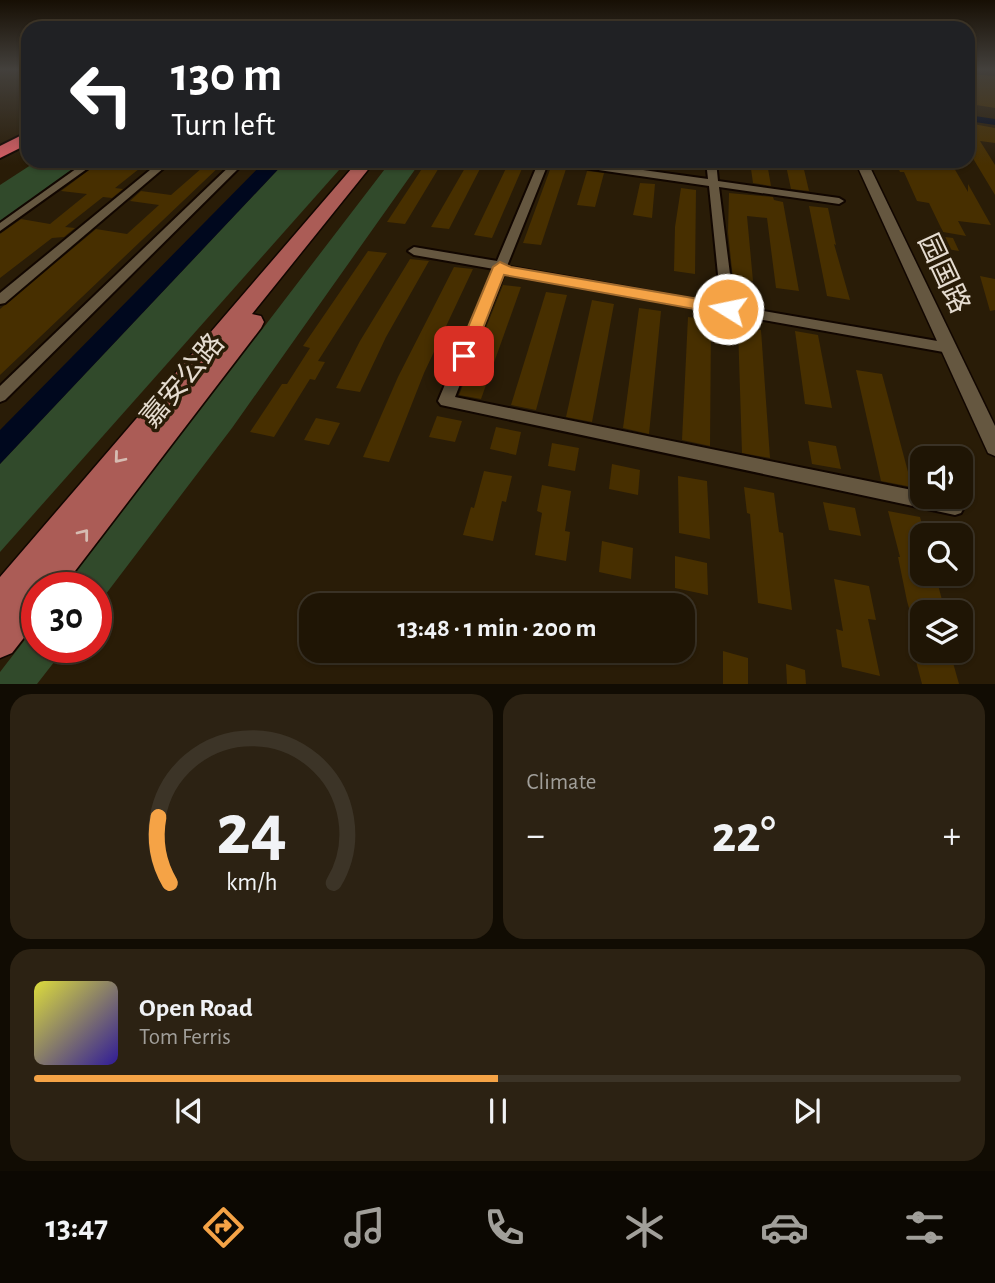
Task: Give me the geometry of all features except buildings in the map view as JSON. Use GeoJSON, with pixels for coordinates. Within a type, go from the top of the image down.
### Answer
{"type":"FeatureCollection","features":[{"type":"Feature","properties":{"kind":"highway"},"geometry":{"type":"LineString","coordinates":[[0,141],[21,129]]}},
{"type":"Feature","properties":{"kind":"highway"},"geometry":{"type":"LineString","coordinates":[[0,153],[21,141]]}},
{"type":"Feature","properties":{"kind":"main road","name":"嘉安公路"},"geometry":{"type":"LineString","coordinates":[[0,601],[361,168]]}},
{"type":"Feature","properties":{"kind":"main road","name":"嘉安公路"},"geometry":{"type":"LineString","coordinates":[[55,572],[374,168]]}},
{"type":"Feature","properties":{"kind":"main road"},"geometry":{"type":"LineString","coordinates":[[0,641],[21,614]]}},
{"type":"Feature","properties":{"kind":"street"},"geometry":{"type":"LineString","coordinates":[[0,228],[83,168]]}},
{"type":"Feature","properties":{"kind":"street"},"geometry":{"type":"LineString","coordinates":[[0,300],[159,168]]}},
{"type":"Feature","properties":{"kind":"street"},"geometry":{"type":"LineString","coordinates":[[0,396],[234,168]]}},
{"type":"Feature","properties":{"kind":"street"},"geometry":{"type":"LineString","coordinates":[[541,168],[446,401],[910,497]]}},
{"type":"Feature","properties":{"kind":"street"},"geometry":{"type":"LineString","coordinates":[[605,168],[839,201]]}},
{"type":"Feature","properties":{"kind":"street"},"geometry":{"type":"LineString","coordinates":[[712,168],[728,309]]}},
{"type":"Feature","properties":{"kind":"street","name":"园国路"},"geometry":{"type":"LineString","coordinates":[[864,168],[995,447]]}},
{"type":"Feature","properties":{"kind":"street"},"geometry":{"type":"LineString","coordinates":[[414,251],[500,267],[507,271],[949,348]]}},
{"type":"Feature","properties":{"kind":"green space"},"geometry":{"type":"Polygon","coordinates":[[[26,168],[76,168],[0,221],[0,185],[26,168]]]}},
{"type":"Feature","properties":{"kind":"green space"},"geometry":{"type":"Polygon","coordinates":[[[279,168],[341,168],[0,552],[0,464],[279,168]]]}},
{"type":"Feature","properties":{"kind":"green space"},"geometry":{"type":"Polygon","coordinates":[[[386,168],[416,168],[232,428],[112,586],[112,572],[76,572],[386,168]]]}},
{"type":"Feature","properties":{"kind":"green space"},"geometry":{"type":"Polygon","coordinates":[[[21,645],[21,663],[53,663],[37,684],[0,684],[0,672],[21,645]]]}},
{"type":"Feature","properties":{"kind":"water"},"geometry":{"type":"Polygon","coordinates":[[[258,168],[279,168],[0,464],[0,430],[258,168]]]}},
{"type":"Feature","properties":{"kind":"waterway"},"geometry":{"type":"LineString","coordinates":[[975,119],[995,122]]}},
{"type":"Feature","properties":{"kind":"route"},"geometry":{"type":"LineString","coordinates":[[464,356],[500,267],[507,271],[728,309]]}}]}
